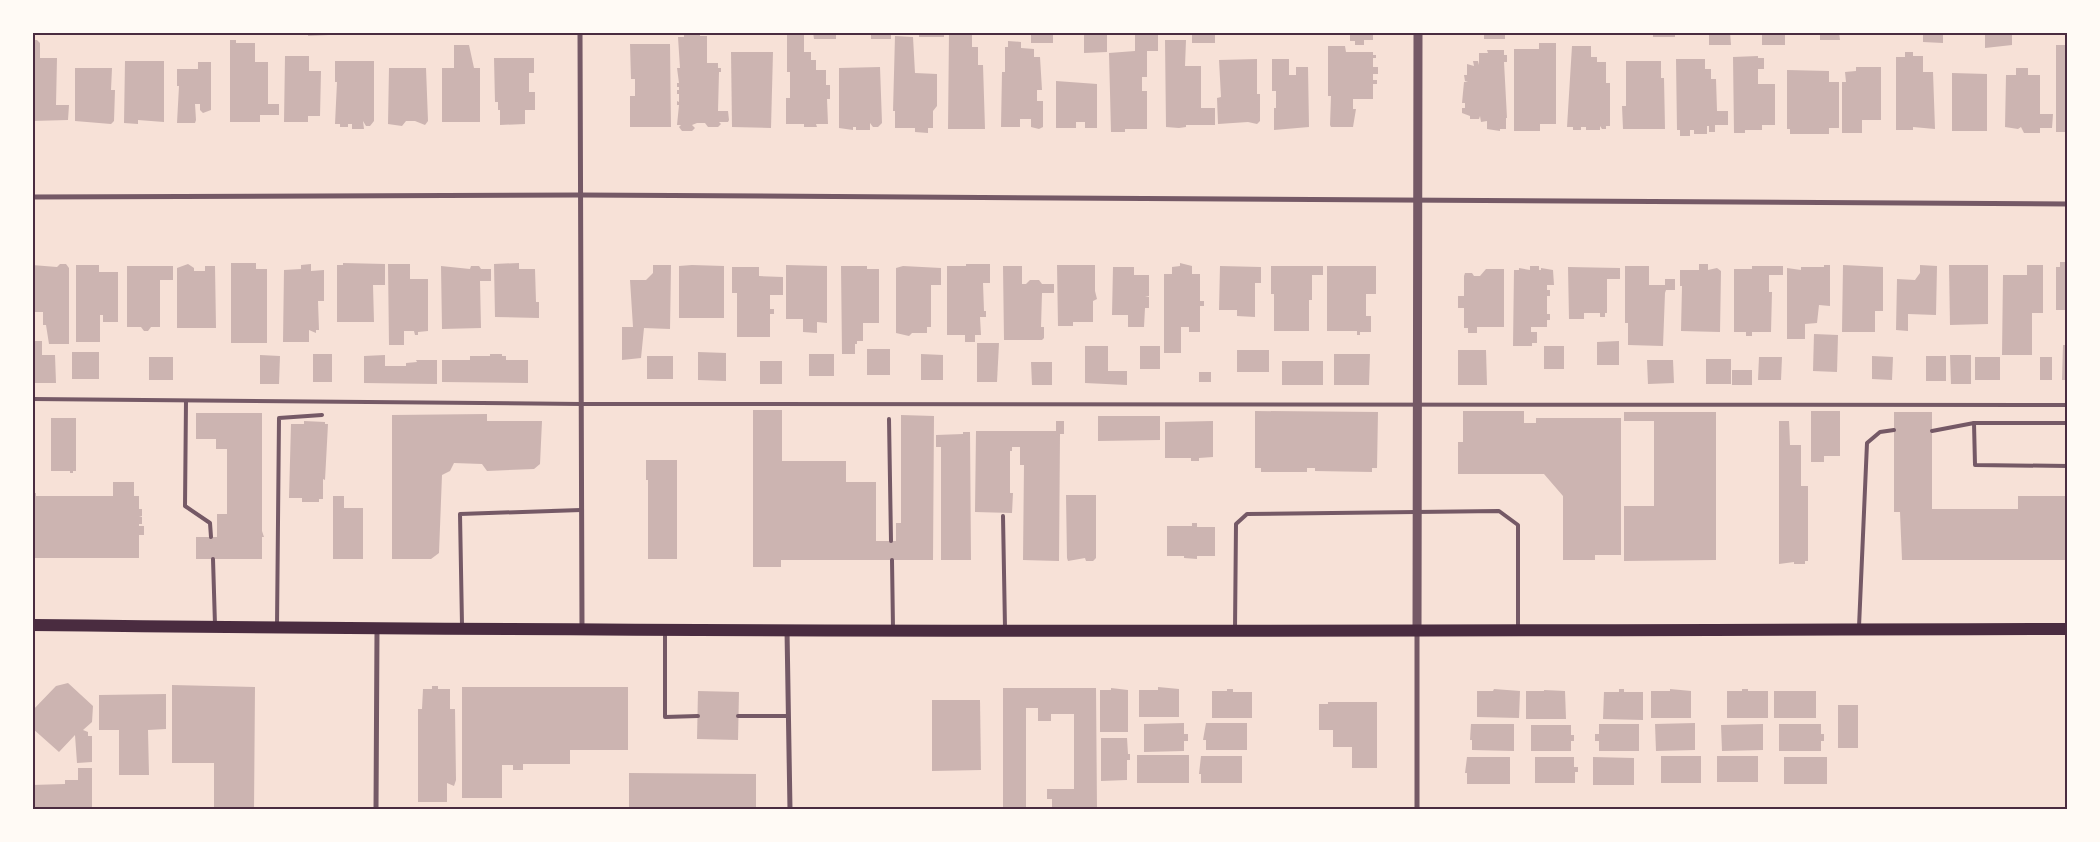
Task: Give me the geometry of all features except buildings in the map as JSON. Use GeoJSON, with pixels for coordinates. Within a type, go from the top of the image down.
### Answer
{"type":"FeatureCollection","features":[{"type":"Feature","properties":{"kind":"main road"},"geometry":{"type":"LineString","coordinates":[[32,625],[377,629],[1417,632],[2068,628]]}},
{"type":"Feature","properties":{"kind":"street"},"geometry":{"type":"LineString","coordinates":[[580,32],[582,629]]}},
{"type":"Feature","properties":{"kind":"street"},"geometry":{"type":"LineString","coordinates":[[1417,810],[1418,32]]}},
{"type":"Feature","properties":{"kind":"street"},"geometry":{"type":"LineString","coordinates":[[32,197],[580,195],[2068,204]]}},
{"type":"Feature","properties":{"kind":"street"},"geometry":{"type":"LineString","coordinates":[[376,810],[377,629]]}},
{"type":"Feature","properties":{"kind":"street"},"geometry":{"type":"LineString","coordinates":[[787,630],[790,810]]}},
{"type":"Feature","properties":{"kind":"lane"},"geometry":{"type":"LineString","coordinates":[[32,399],[581,404],[2068,406]]}},
{"type":"Feature","properties":{"kind":"lane"},"geometry":{"type":"LineString","coordinates":[[186,401],[185,506],[210,523],[211,537]]}},
{"type":"Feature","properties":{"kind":"lane"},"geometry":{"type":"LineString","coordinates":[[277,628],[279,418],[322,415]]}},
{"type":"Feature","properties":{"kind":"lane"},"geometry":{"type":"LineString","coordinates":[[889,419],[891,540]]}},
{"type":"Feature","properties":{"kind":"lane"},"geometry":{"type":"LineString","coordinates":[[1932,431],[1974,423],[2068,423]]}},
{"type":"Feature","properties":{"kind":"lane"},"geometry":{"type":"LineString","coordinates":[[1974,423],[1975,465],[2068,466]]}},
{"type":"Feature","properties":{"kind":"lane"},"geometry":{"type":"LineString","coordinates":[[1859,630],[1867,443],[1880,432],[1894,430]]}},
{"type":"Feature","properties":{"kind":"lane"},"geometry":{"type":"LineString","coordinates":[[462,629],[460,514],[581,510]]}},
{"type":"Feature","properties":{"kind":"lane"},"geometry":{"type":"LineString","coordinates":[[1235,631],[1236,524],[1246,514],[1418,511],[1499,511],[1518,524],[1518,631]]}},
{"type":"Feature","properties":{"kind":"lane"},"geometry":{"type":"LineString","coordinates":[[1003,516],[1005,630]]}},
{"type":"Feature","properties":{"kind":"lane"},"geometry":{"type":"LineString","coordinates":[[213,559],[216,627]]}},
{"type":"Feature","properties":{"kind":"lane"},"geometry":{"type":"LineString","coordinates":[[892,560],[893,630]]}},
{"type":"Feature","properties":{"kind":"lane"},"geometry":{"type":"LineString","coordinates":[[664,629],[665,717],[698,716]]}},
{"type":"Feature","properties":{"kind":"lane"},"geometry":{"type":"LineString","coordinates":[[738,716],[788,716]]}}]}
